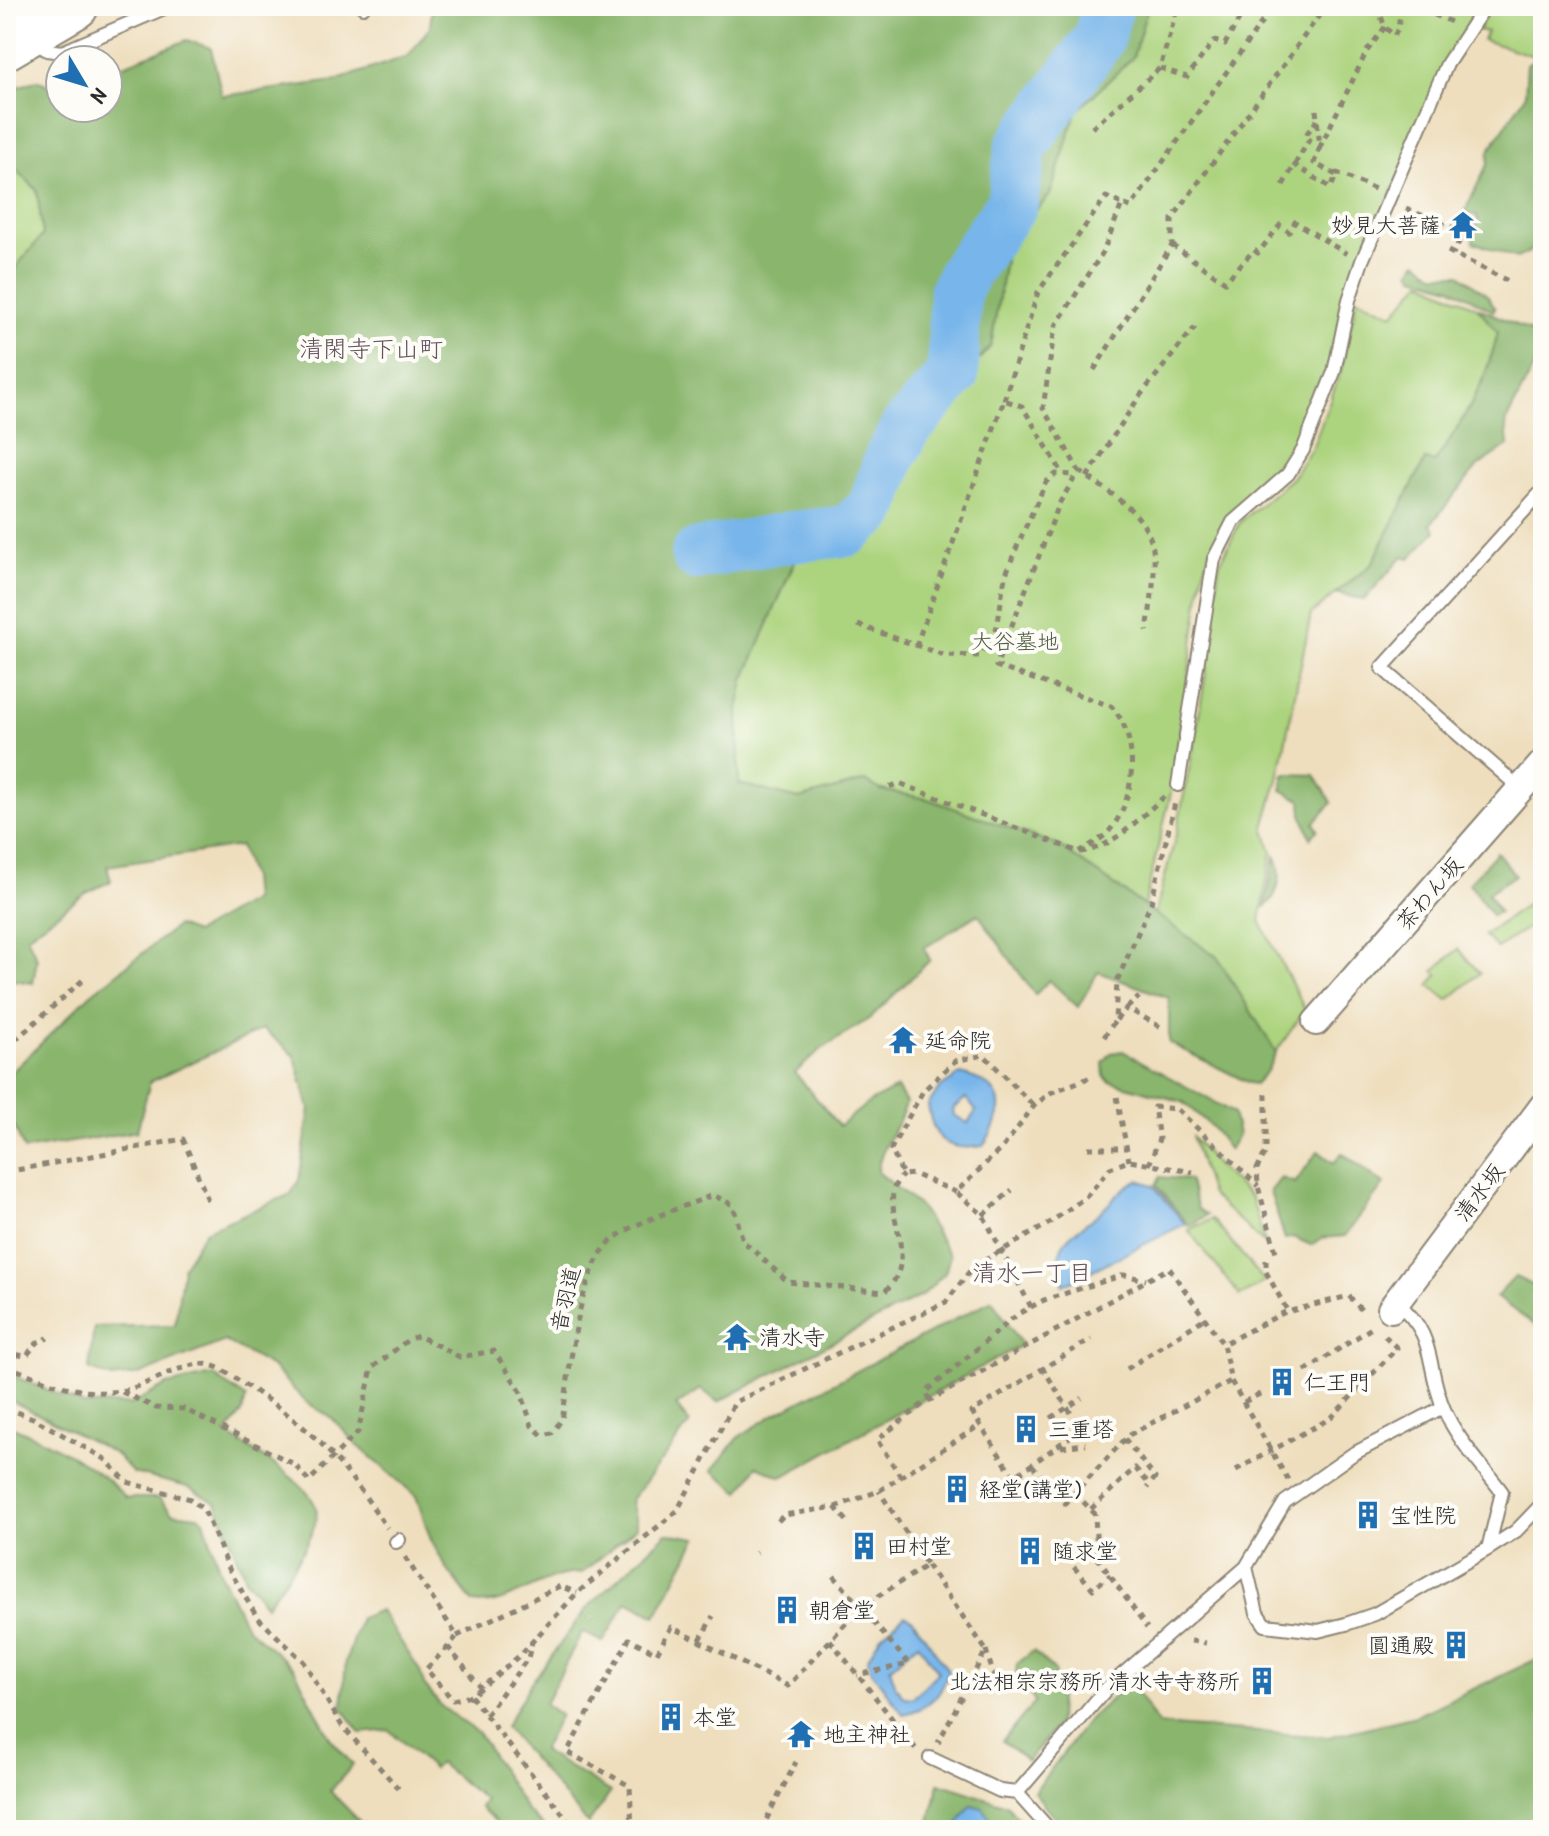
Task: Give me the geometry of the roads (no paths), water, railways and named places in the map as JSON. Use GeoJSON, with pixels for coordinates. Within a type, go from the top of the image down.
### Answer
{"type":"FeatureCollection","features":[{"type":"Feature","properties":{"kind":"highway"},"geometry":{"type":"LineString","coordinates":[[13,24],[76,6]]}},
{"type":"Feature","properties":{"kind":"street","name":"茶わん坂"},"geometry":{"type":"LineString","coordinates":[[1316,1022],[1543,763]]}},
{"type":"Feature","properties":{"kind":"street","name":"清水坂"},"geometry":{"type":"LineString","coordinates":[[1388,1312],[1543,1106]]}},
{"type":"Feature","properties":{"kind":"lane"},"geometry":{"type":"LineString","coordinates":[[13,24],[47,50],[62,52],[169,6]]}},
{"type":"Feature","properties":{"kind":"lane"},"geometry":{"type":"LineString","coordinates":[[1178,785],[1214,559],[1238,515],[1288,474],[1303,450],[1334,372],[1349,300],[1362,261],[1447,64],[1485,6]]}},
{"type":"Feature","properties":{"kind":"lane"},"geometry":{"type":"LineString","coordinates":[[1521,789],[1382,668],[1543,490]]}},
{"type":"Feature","properties":{"kind":"lane"},"geometry":{"type":"LineString","coordinates":[[1388,1312],[1422,1329],[1443,1407],[1457,1434],[1502,1492],[1488,1549]]}},
{"type":"Feature","properties":{"kind":"lane"},"geometry":{"type":"LineString","coordinates":[[1017,1793],[1083,1713],[1246,1567],[1276,1513],[1295,1494],[1353,1454],[1443,1407]]}},
{"type":"Feature","properties":{"kind":"lane"},"geometry":{"type":"LineString","coordinates":[[1246,1567],[1257,1613],[1265,1625],[1318,1631],[1375,1614],[1516,1531],[1543,1503]]}},
{"type":"Feature","properties":{"kind":"lane"},"geometry":{"type":"LineString","coordinates":[[930,1758],[1000,1791],[1017,1793],[1050,1830]]}},
{"type":"Feature","properties":{"kind":"water"},"geometry":{"type":"Polygon","coordinates":[[[961,1074],[988,1085],[995,1093],[999,1111],[983,1146],[951,1145],[938,1135],[928,1105],[940,1088],[961,1074]],[[966,1098],[953,1109],[954,1115],[968,1123],[976,1111],[966,1098]]]}},
{"type":"Feature","properties":{"kind":"water"},"geometry":{"type":"Polygon","coordinates":[[[1138,1180],[1153,1185],[1185,1224],[1063,1285],[1059,1258],[1065,1242],[1138,1180]]]}},
{"type":"Feature","properties":{"kind":"water"},"geometry":{"type":"Polygon","coordinates":[[[905,1615],[913,1620],[948,1670],[933,1700],[903,1714],[872,1672],[867,1660],[880,1637],[905,1615]],[[918,1643],[890,1668],[895,1685],[904,1697],[913,1698],[938,1672],[918,1643]]]}},
{"type":"Feature","properties":{"kind":"water"},"geometry":{"type":"Polygon","coordinates":[[[971,1805],[983,1808],[997,1830],[954,1830],[971,1805]]]}},
{"type":"Feature","properties":{"kind":"waterway"},"geometry":{"type":"LineString","coordinates":[[697,554],[791,537],[847,531],[873,509],[890,458],[906,428],[953,374],[955,292],[965,271],[1012,204],[1021,147],[1098,40],[1108,6]]}},
{"type":"Feature","properties":{"kind":"place","name":"妙見大菩薩"},"geometry":{"type":"Point","coordinates":[1463,225]}},
{"type":"Feature","properties":{"kind":"place","name":"延命院"},"geometry":{"type":"Point","coordinates":[903,1040]}},
{"type":"Feature","properties":{"kind":"place","name":"清水寺"},"geometry":{"type":"Point","coordinates":[737,1337]}},
{"type":"Feature","properties":{"kind":"place","name":"仁王門"},"geometry":{"type":"Point","coordinates":[1282,1382]}},
{"type":"Feature","properties":{"kind":"place","name":"三重塔"},"geometry":{"type":"Point","coordinates":[1026,1429]}},
{"type":"Feature","properties":{"kind":"place","name":"経堂(講堂)"},"geometry":{"type":"Point","coordinates":[957,1489]}},
{"type":"Feature","properties":{"kind":"place","name":"宝性院"},"geometry":{"type":"Point","coordinates":[1368,1515]}},
{"type":"Feature","properties":{"kind":"place","name":"田村堂"},"geometry":{"type":"Point","coordinates":[864,1546]}},
{"type":"Feature","properties":{"kind":"place","name":"随求堂"},"geometry":{"type":"Point","coordinates":[1030,1551]}},
{"type":"Feature","properties":{"kind":"place","name":"朝倉堂"},"geometry":{"type":"Point","coordinates":[787,1610]}},
{"type":"Feature","properties":{"kind":"place","name":"圓通殿"},"geometry":{"type":"Point","coordinates":[1456,1645]}},
{"type":"Feature","properties":{"kind":"place","name":"北法相宗宗務所 清水寺寺務所"},"geometry":{"type":"Point","coordinates":[1262,1681]}},
{"type":"Feature","properties":{"kind":"place","name":"本堂"},"geometry":{"type":"Point","coordinates":[671,1717]}},
{"type":"Feature","properties":{"kind":"place","name":"地主神社"},"geometry":{"type":"Point","coordinates":[801,1734]}},
{"type":"Feature","properties":{"kind":"district","name":"清閑寺下山町"},"geometry":{"type":"Point","coordinates":[371,349]}},
{"type":"Feature","properties":{"kind":"district","name":"清水一丁目"},"geometry":{"type":"Point","coordinates":[1032,1273]}},
{"type":"Feature","properties":{"kind":"park label","name":"大谷墓地"},"geometry":{"type":"Point","coordinates":[1015,641]}}]}
